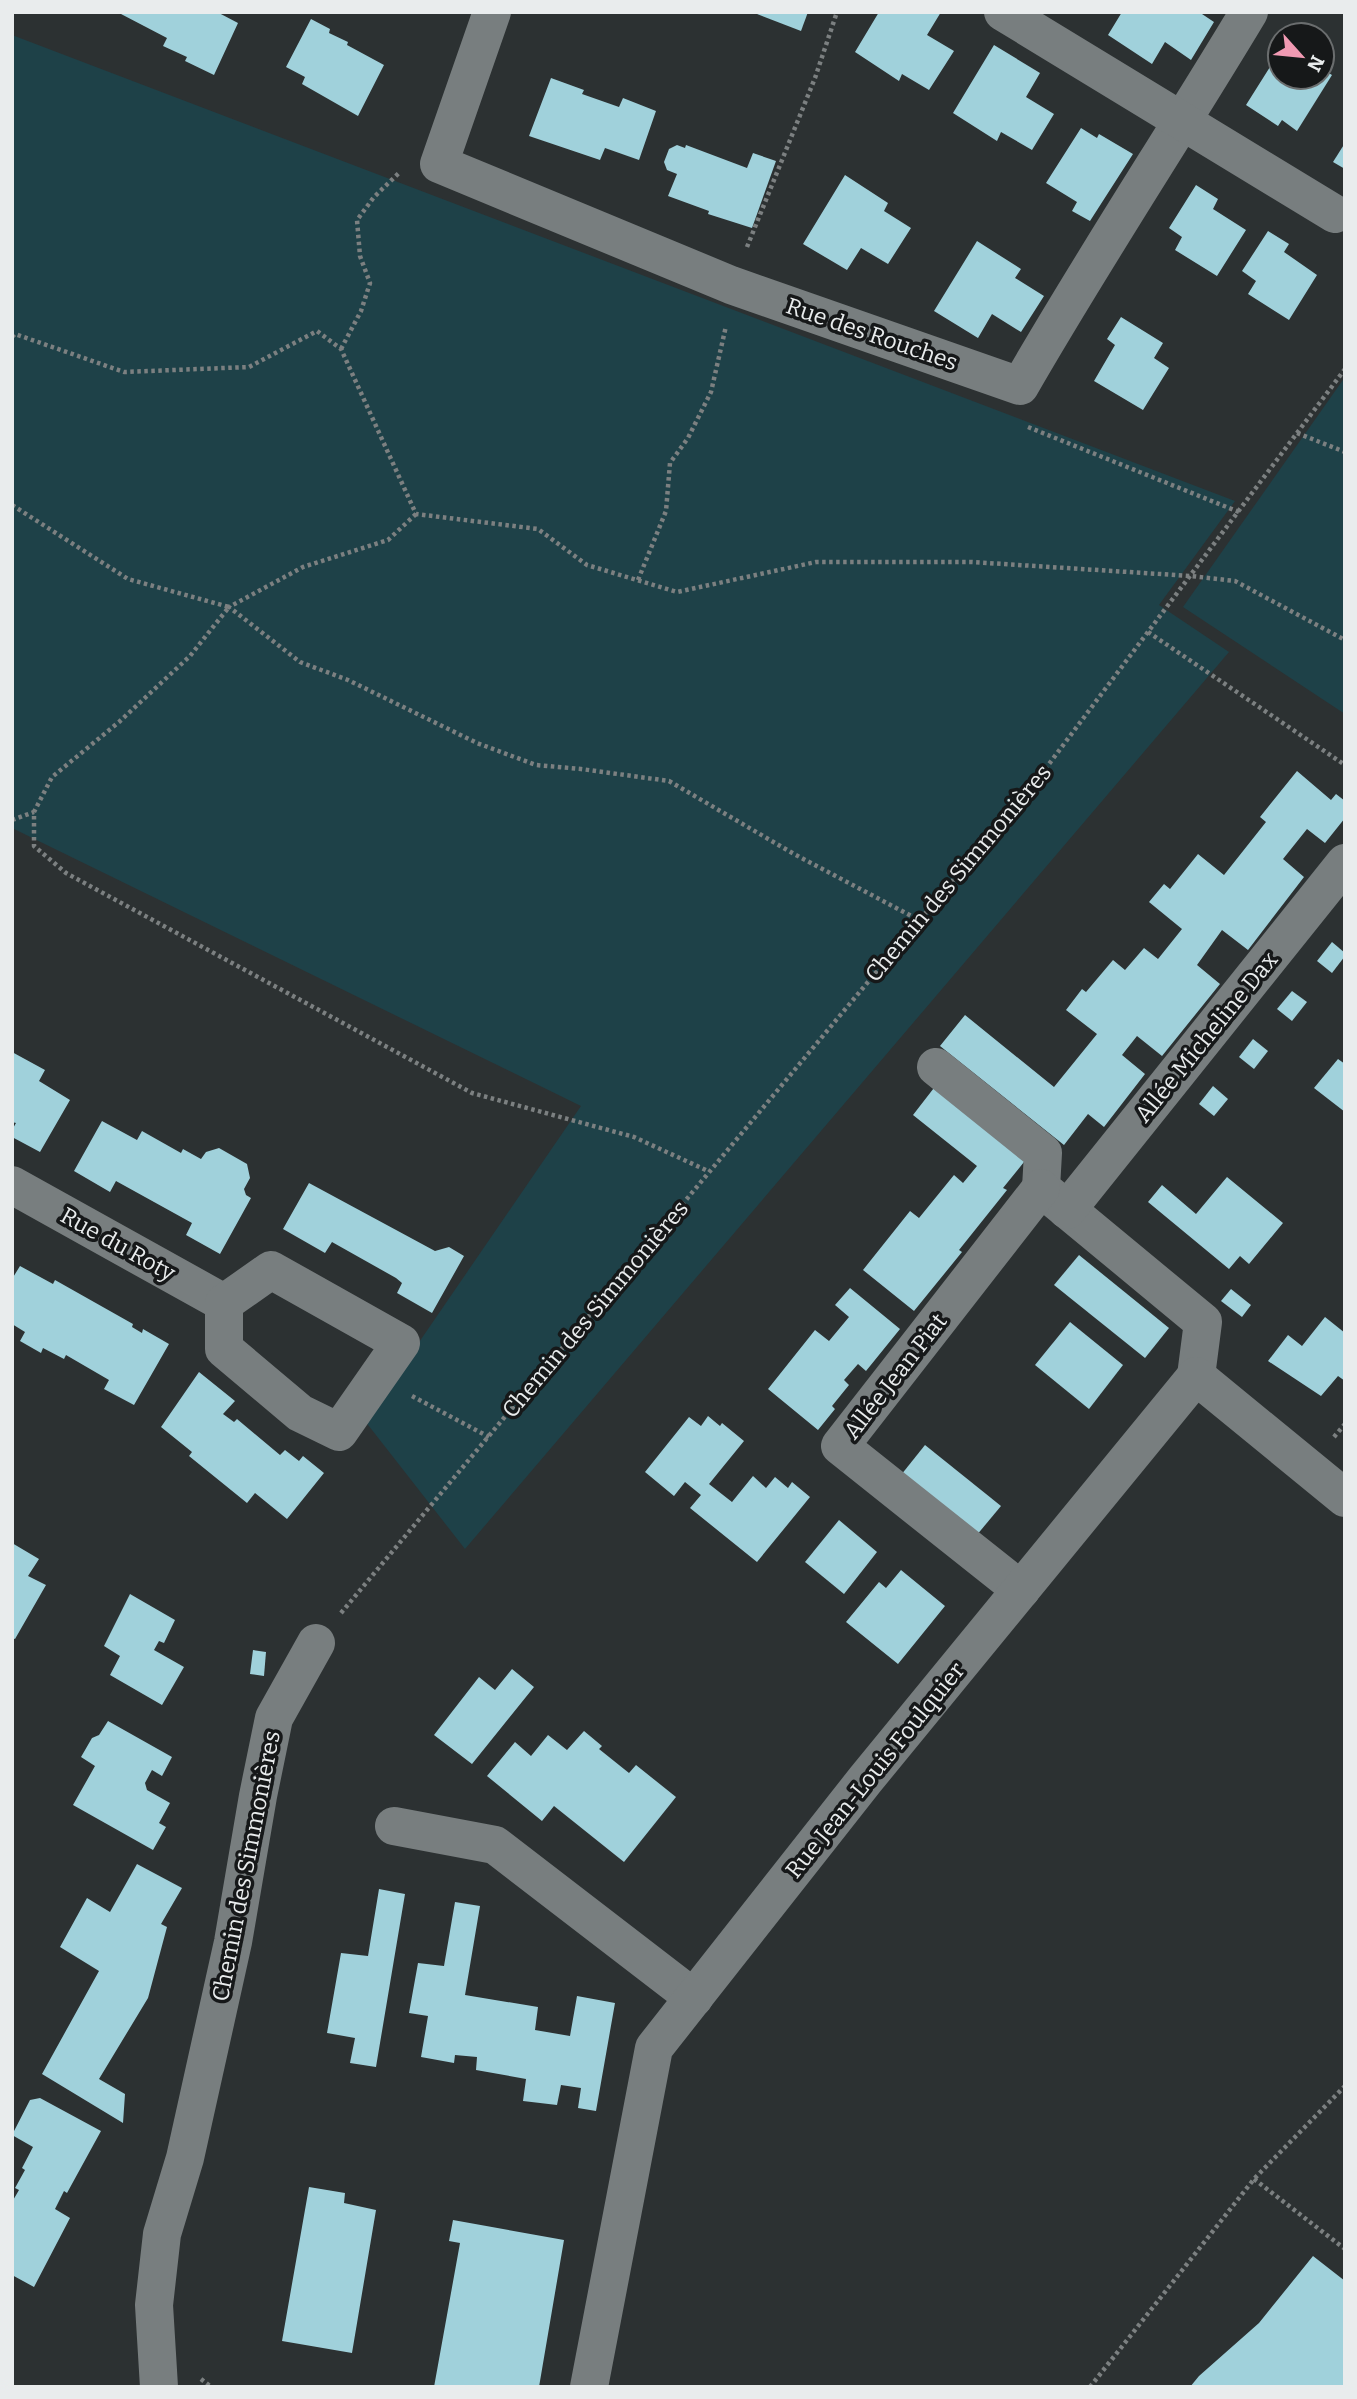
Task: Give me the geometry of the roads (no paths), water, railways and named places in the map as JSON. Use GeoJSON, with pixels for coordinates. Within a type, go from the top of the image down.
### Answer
{"type":"FeatureCollection","features":[{"type":"Feature","properties":{"kind":"street","name":"Rue des Rouches"},"geometry":{"type":"LineString","coordinates":[[492,12],[439,164],[731,285],[1020,386],[1118,220],[1183,122]]}},
{"type":"Feature","properties":{"kind":"street"},"geometry":{"type":"LineString","coordinates":[[1003,12],[1335,214]]}},
{"type":"Feature","properties":{"kind":"street"},"geometry":{"type":"LineString","coordinates":[[1183,122],[1250,12]]}},
{"type":"Feature","properties":{"kind":"street","name":"Allée Micheline Dax"},"geometry":{"type":"LineString","coordinates":[[1054,1199],[1345,863]]}},
{"type":"Feature","properties":{"kind":"street"},"geometry":{"type":"LineString","coordinates":[[936,1067],[1043,1153],[1054,1199],[1203,1322],[1196,1376],[1345,1498]]}},
{"type":"Feature","properties":{"kind":"street","name":"Rue du Roty"},"geometry":{"type":"LineString","coordinates":[[12,1185],[224,1303]]}},
{"type":"Feature","properties":{"kind":"street","name":"Allée Jean Piat"},"geometry":{"type":"LineString","coordinates":[[1021,1590],[840,1446],[1054,1199]]}},
{"type":"Feature","properties":{"kind":"street"},"geometry":{"type":"LineString","coordinates":[[271,1270],[401,1343],[339,1432],[300,1413],[224,1349],[224,1303],[271,1270]]}},
{"type":"Feature","properties":{"kind":"street","name":"Rue Jean-Louis Foulquier"},"geometry":{"type":"LineString","coordinates":[[589,2387],[654,2048],[865,1780],[1196,1376]]}},
{"type":"Feature","properties":{"kind":"street","name":"Chemin des Simmonières"},"geometry":{"type":"LineString","coordinates":[[159,2387],[154,2305],[162,2234],[185,2158],[233,1942],[274,1718],[316,1643]]}},
{"type":"Feature","properties":{"kind":"street"},"geometry":{"type":"LineString","coordinates":[[394,1826],[495,1845],[694,1998]]}}]}
